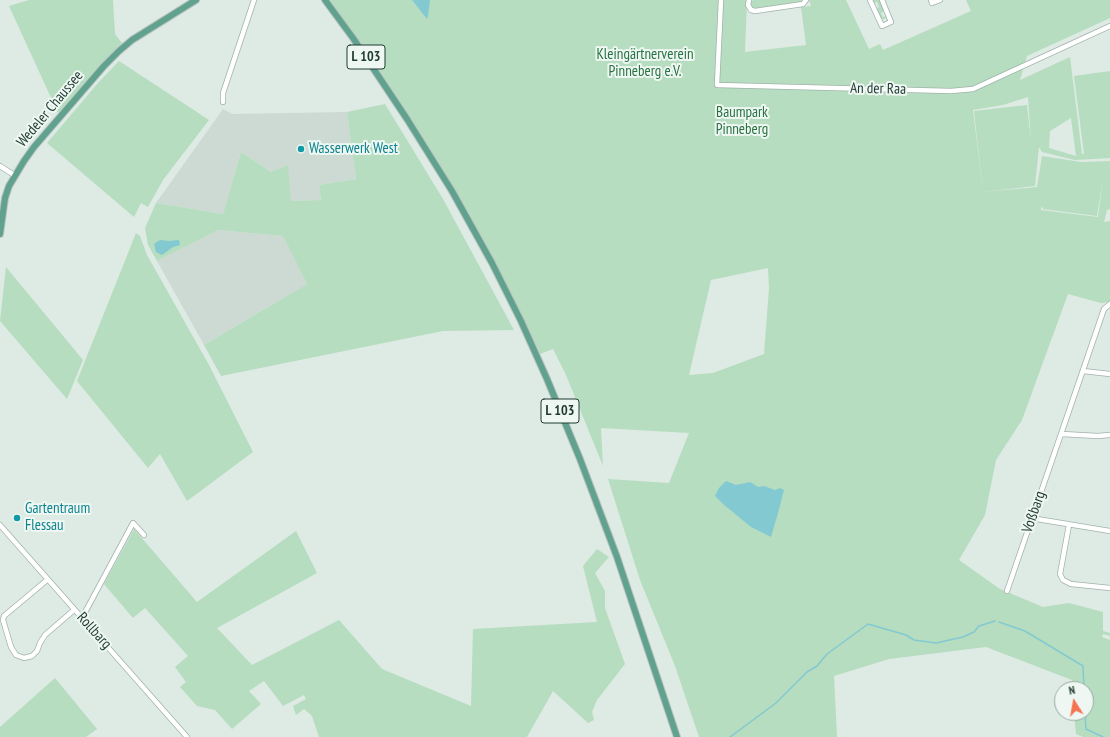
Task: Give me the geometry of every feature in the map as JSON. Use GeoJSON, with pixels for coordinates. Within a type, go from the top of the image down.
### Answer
{"type":"FeatureCollection","features":[{"type":"Feature","properties":{"kind":"main road","name":"Wedeler Chaussee"},"geometry":{"type":"LineString","coordinates":[[0,234],[5,198],[14,175],[34,147],[118,52],[132,40],[196,0]]}},
{"type":"Feature","properties":{"kind":"main road","name":"L 103"},"geometry":{"type":"LineString","coordinates":[[325,0],[353,38],[404,114],[452,191],[492,263],[521,321],[580,459],[617,557],[677,737]]}},
{"type":"Feature","properties":{"kind":"street"},"geometry":{"type":"LineString","coordinates":[[223,102],[223,93],[254,0]]}},
{"type":"Feature","properties":{"kind":"street","name":"An der Raa"},"geometry":{"type":"LineString","coordinates":[[721,0],[717,85],[951,91],[973,89],[1110,26]]}},
{"type":"Feature","properties":{"kind":"street"},"geometry":{"type":"LineString","coordinates":[[749,0],[748,5],[750,10],[755,11],[803,4],[806,0]]}},
{"type":"Feature","properties":{"kind":"street"},"geometry":{"type":"LineString","coordinates":[[870,0],[882,26],[891,22],[882,0]]}},
{"type":"Feature","properties":{"kind":"street"},"geometry":{"type":"LineString","coordinates":[[931,0],[932,3],[940,0]]}},
{"type":"Feature","properties":{"kind":"street"},"geometry":{"type":"LineString","coordinates":[[0,166],[14,175]]}},
{"type":"Feature","properties":{"kind":"street","name":"Voßbarg"},"geometry":{"type":"LineString","coordinates":[[1007,590],[1104,309],[1110,304]]}},
{"type":"Feature","properties":{"kind":"street"},"geometry":{"type":"LineString","coordinates":[[1083,371],[1110,374]]}},
{"type":"Feature","properties":{"kind":"street"},"geometry":{"type":"LineString","coordinates":[[1062,434],[1098,436],[1109,435]]}},
{"type":"Feature","properties":{"kind":"street"},"geometry":{"type":"LineString","coordinates":[[1031,518],[1110,531]]}},
{"type":"Feature","properties":{"kind":"street"},"geometry":{"type":"LineString","coordinates":[[82,618],[133,523],[144,535]]}},
{"type":"Feature","properties":{"kind":"street","name":"Rollbarg"},"geometry":{"type":"LineString","coordinates":[[0,525],[187,737]]}},
{"type":"Feature","properties":{"kind":"street"},"geometry":{"type":"LineString","coordinates":[[1069,525],[1060,574],[1063,580],[1071,584],[1110,588]]}},
{"type":"Feature","properties":{"kind":"street"},"geometry":{"type":"LineString","coordinates":[[47,580],[4,616],[11,647],[16,655],[24,658],[32,656],[37,652],[44,635],[74,610]]}},
{"type":"Feature","properties":{"kind":"shaded area"},"geometry":{"type":"Polygon","coordinates":[[[223,109],[232,114],[347,112],[356,179],[319,185],[321,200],[291,201],[271,172],[241,152],[223,214],[156,203],[223,109]]]}},
{"type":"Feature","properties":{"kind":"shaded area"},"geometry":{"type":"Polygon","coordinates":[[[218,230],[283,236],[307,284],[204,345],[157,261],[218,230]]]}},
{"type":"Feature","properties":{"kind":"green space"},"geometry":{"type":"Polygon","coordinates":[[[29,0],[113,0],[115,34],[122,43],[58,113],[9,6],[29,0]]]}},
{"type":"Feature","properties":{"kind":"green space"},"geometry":{"type":"Polygon","coordinates":[[[328,0],[747,0],[745,52],[806,45],[801,7],[811,6],[809,0],[846,0],[869,49],[880,44],[883,50],[971,11],[966,0],[1110,0],[1110,18],[1027,56],[1020,80],[1070,57],[1082,154],[1084,154],[1074,76],[1110,71],[1110,158],[1075,160],[1042,152],[1039,147],[1035,186],[983,192],[1037,187],[1042,156],[1081,162],[1110,161],[1110,209],[1107,210],[1104,222],[1110,221],[1110,302],[1101,303],[1068,294],[1022,420],[996,460],[985,515],[959,560],[1000,589],[1043,607],[1069,603],[1103,612],[1103,631],[1110,633],[1110,636],[1103,634],[1102,637],[1110,640],[1110,737],[1083,737],[1076,734],[1075,721],[1094,721],[1094,681],[1072,681],[986,647],[889,659],[834,676],[837,737],[699,737],[675,666],[640,580],[608,479],[669,483],[689,433],[601,428],[603,466],[566,375],[553,349],[540,354],[496,263],[438,162],[385,80],[328,0]],[[1028,97],[1003,105],[973,110],[983,192],[974,111],[1027,105],[1031,141],[1028,97]],[[1071,118],[1050,131],[1049,148],[1076,156],[1071,118]],[[1103,178],[1097,216],[1043,209],[1043,207],[1041,210],[1098,217],[1103,178]],[[768,268],[711,280],[689,375],[713,373],[764,354],[769,288],[768,268]]]}},
{"type":"Feature","properties":{"kind":"green space"},"geometry":{"type":"Polygon","coordinates":[[[753,0],[803,0],[800,2],[755,9],[751,7],[751,2],[753,0]]]}},
{"type":"Feature","properties":{"kind":"green space"},"geometry":{"type":"Polygon","coordinates":[[[872,0],[880,0],[884,11],[881,13],[883,17],[886,16],[885,19],[880,19],[876,9],[879,7],[877,2],[873,3],[872,0]]]}},
{"type":"Feature","properties":{"kind":"green space"},"geometry":{"type":"Polygon","coordinates":[[[119,61],[209,120],[163,180],[148,207],[141,203],[134,217],[47,143],[98,83],[119,61]]]}},
{"type":"Feature","properties":{"kind":"green space"},"geometry":{"type":"Polygon","coordinates":[[[385,104],[443,199],[514,330],[443,331],[221,376],[204,345],[307,284],[283,236],[218,230],[157,261],[148,245],[145,228],[156,203],[223,214],[241,152],[271,172],[288,165],[291,201],[321,200],[319,185],[356,179],[347,112],[385,104]]]}},
{"type":"Feature","properties":{"kind":"green space"},"geometry":{"type":"Polygon","coordinates":[[[136,233],[140,236],[147,255],[209,365],[253,452],[187,501],[160,454],[148,468],[77,381],[136,233]]]}},
{"type":"Feature","properties":{"kind":"green space"},"geometry":{"type":"Polygon","coordinates":[[[6,267],[83,360],[67,399],[0,321],[6,267]]]}},
{"type":"Feature","properties":{"kind":"green space"},"geometry":{"type":"Polygon","coordinates":[[[134,529],[197,602],[296,531],[317,573],[217,628],[252,665],[339,620],[382,669],[471,706],[473,629],[597,622],[583,566],[597,549],[609,557],[595,573],[605,591],[605,608],[625,664],[597,700],[592,712],[594,720],[588,723],[553,691],[527,737],[319,737],[312,716],[304,709],[296,715],[293,706],[306,699],[304,695],[283,706],[264,681],[249,691],[261,704],[232,729],[215,710],[197,706],[180,687],[186,682],[175,667],[188,656],[145,608],[133,618],[104,584],[134,529]]]}},
{"type":"Feature","properties":{"kind":"green space"},"geometry":{"type":"Polygon","coordinates":[[[55,678],[97,729],[86,737],[0,737],[0,727],[55,678]]]}},
{"type":"Feature","properties":{"kind":"water"},"geometry":{"type":"Polygon","coordinates":[[[412,0],[430,0],[427,19],[412,0]]]}},
{"type":"Feature","properties":{"kind":"water"},"geometry":{"type":"Polygon","coordinates":[[[160,240],[179,240],[180,245],[173,247],[162,255],[156,252],[154,244],[160,240]]]}},
{"type":"Feature","properties":{"kind":"water"},"geometry":{"type":"Polygon","coordinates":[[[726,481],[736,485],[750,482],[758,487],[764,486],[775,490],[780,488],[784,490],[771,537],[751,527],[715,496],[719,488],[726,481]]]}},
{"type":"Feature","properties":{"kind":"waterway"},"geometry":{"type":"LineString","coordinates":[[730,737],[776,703],[807,672],[817,666],[827,654],[868,624],[906,635],[914,640],[936,643],[963,637],[974,632],[979,626],[995,621]]}},
{"type":"Feature","properties":{"kind":"waterway"},"geometry":{"type":"LineString","coordinates":[[999,622],[1025,631],[1083,666],[1084,681]]}},
{"type":"Feature","properties":{"kind":"waterway"},"geometry":{"type":"LineString","coordinates":[[1086,721],[1086,729],[1103,737]]}},
{"type":"Feature","properties":{"kind":"place","name":"Wasserwerk West"},"geometry":{"type":"Point","coordinates":[301,149]}},
{"type":"Feature","properties":{"kind":"place","name":"Gartentraum Flessau"},"geometry":{"type":"Point","coordinates":[17,518]}},
{"type":"Feature","properties":{"kind":"park label","name":"Kleingärtnerverein Pinneberg e.V."},"geometry":{"type":"Point","coordinates":[645,64]}},
{"type":"Feature","properties":{"kind":"park label","name":"Baumpark Pinneberg"},"geometry":{"type":"Point","coordinates":[742,122]}}]}
